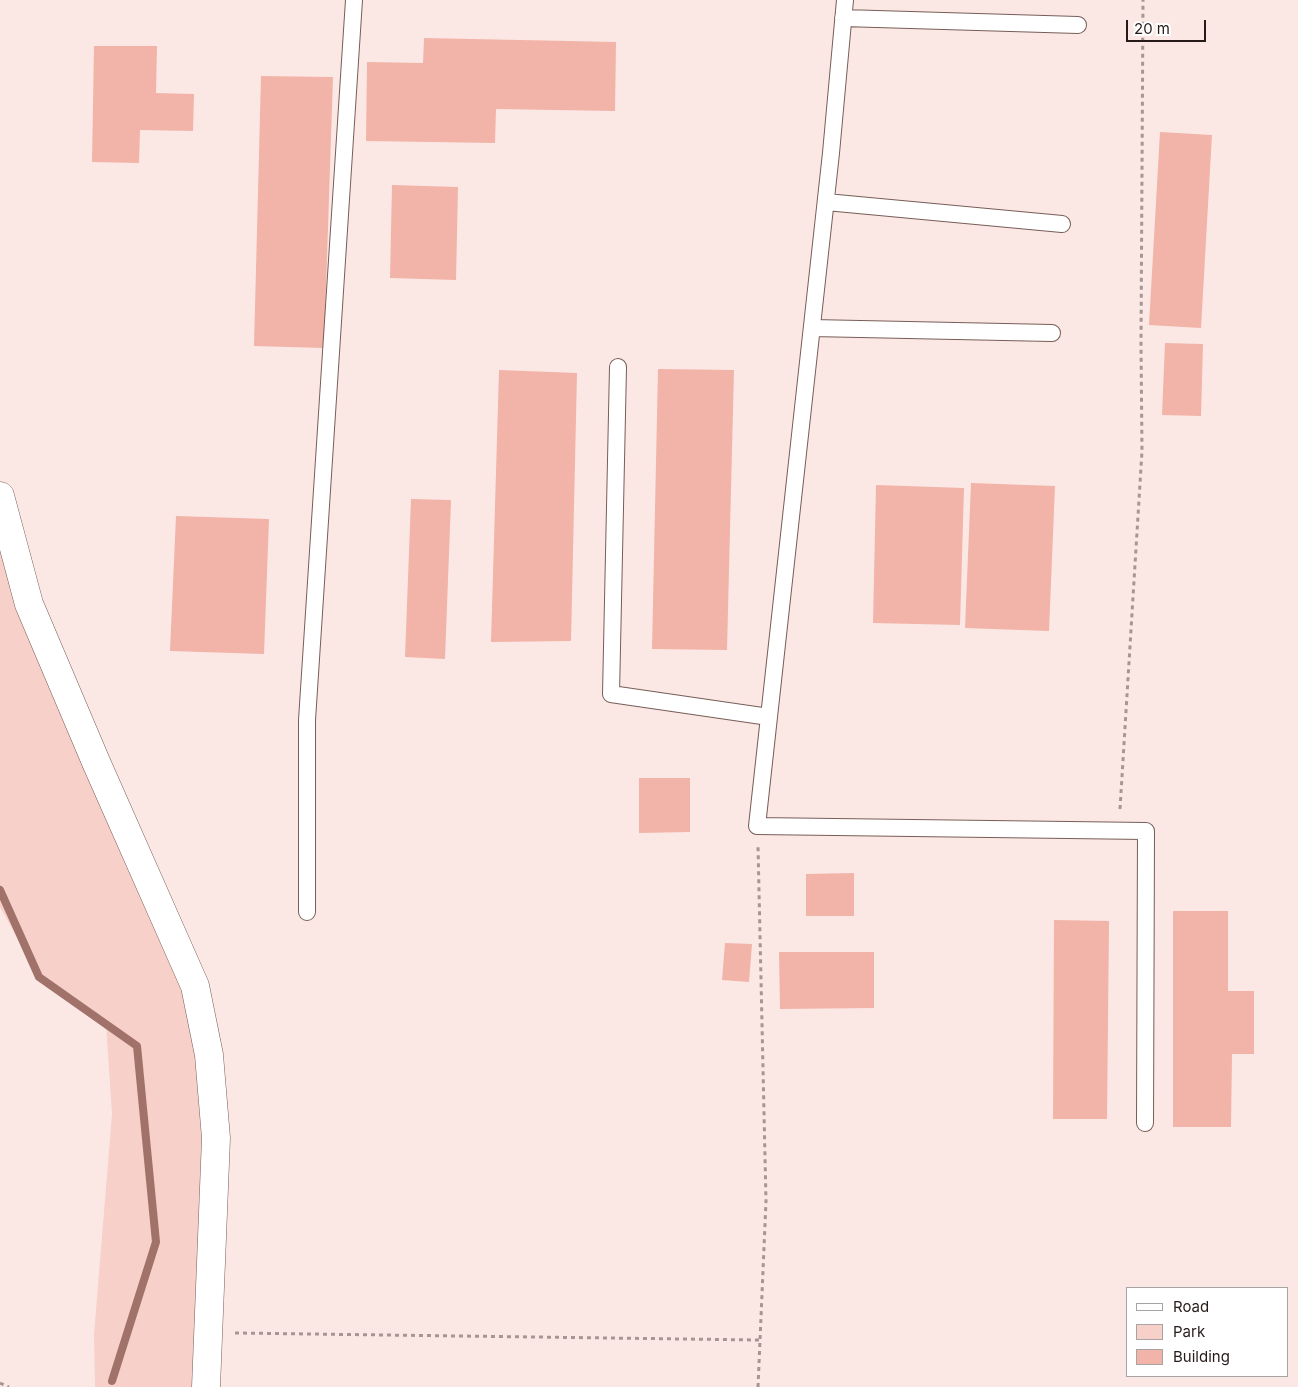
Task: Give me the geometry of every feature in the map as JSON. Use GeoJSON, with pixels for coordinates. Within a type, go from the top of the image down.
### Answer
{"type":"FeatureCollection","features":[{"type":"Feature","properties":{"kind":"main road"},"geometry":{"type":"LineString","coordinates":[[0,496],[29,604],[96,762],[195,986],[209,1055],[216,1138],[206,1387]]}},
{"type":"Feature","properties":{"kind":"lane"},"geometry":{"type":"LineString","coordinates":[[307,912],[307,720],[354,0]]}},
{"type":"Feature","properties":{"kind":"lane"},"geometry":{"type":"LineString","coordinates":[[845,0],[826,202],[758,826],[1146,831],[1145,1123]]}},
{"type":"Feature","properties":{"kind":"lane"},"geometry":{"type":"LineString","coordinates":[[843,18],[1078,26]]}},
{"type":"Feature","properties":{"kind":"lane"},"geometry":{"type":"LineString","coordinates":[[826,202],[1062,224]]}},
{"type":"Feature","properties":{"kind":"lane"},"geometry":{"type":"LineString","coordinates":[[812,328],[1052,333]]}},
{"type":"Feature","properties":{"kind":"lane"},"geometry":{"type":"LineString","coordinates":[[618,367],[610,694],[769,718]]}},
{"type":"Feature","properties":{"kind":"path"},"geometry":{"type":"LineString","coordinates":[[1119,831],[1142,451],[1143,0]]}},
{"type":"Feature","properties":{"kind":"path"},"geometry":{"type":"LineString","coordinates":[[758,826],[766,1201],[758,1387]]}},
{"type":"Feature","properties":{"kind":"path"},"geometry":{"type":"LineString","coordinates":[[208,1333],[759,1340]]}},
{"type":"Feature","properties":{"kind":"path"},"geometry":{"type":"LineString","coordinates":[[0,1383],[8,1387]]}},
{"type":"Feature","properties":{"kind":"green space"},"geometry":{"type":"Polygon","coordinates":[[[0,496],[209,1055],[206,1387],[95,1387],[94,1334],[112,1114],[106,1024],[39,977],[0,907],[0,496]]]}},
{"type":"Feature","properties":{"kind":"building"},"geometry":{"type":"Polygon","coordinates":[[[424,38],[616,42],[615,111],[496,109],[495,143],[366,141],[367,62],[423,63],[424,38]]]}},
{"type":"Feature","properties":{"kind":"building"},"geometry":{"type":"Polygon","coordinates":[[[94,46],[157,46],[156,93],[194,94],[193,131],[140,130],[139,163],[92,162],[94,46]]]}},
{"type":"Feature","properties":{"kind":"building"},"geometry":{"type":"Polygon","coordinates":[[[261,76],[333,77],[324,348],[254,346],[261,76]]]}},
{"type":"Feature","properties":{"kind":"building"},"geometry":{"type":"Polygon","coordinates":[[[1160,132],[1212,135],[1201,328],[1149,325],[1160,132]]]}},
{"type":"Feature","properties":{"kind":"building"},"geometry":{"type":"Polygon","coordinates":[[[392,185],[458,187],[456,280],[390,278],[392,185]]]}},
{"type":"Feature","properties":{"kind":"building"},"geometry":{"type":"Polygon","coordinates":[[[1165,343],[1203,344],[1201,416],[1162,415],[1165,343]]]}},
{"type":"Feature","properties":{"kind":"building"},"geometry":{"type":"Polygon","coordinates":[[[658,369],[734,370],[727,650],[652,649],[658,369]]]}},
{"type":"Feature","properties":{"kind":"building"},"geometry":{"type":"Polygon","coordinates":[[[499,370],[577,373],[571,641],[491,642],[499,370]]]}},
{"type":"Feature","properties":{"kind":"building"},"geometry":{"type":"Polygon","coordinates":[[[971,483],[1055,486],[1049,631],[965,628],[971,483]]]}},
{"type":"Feature","properties":{"kind":"building"},"geometry":{"type":"Polygon","coordinates":[[[876,485],[964,488],[960,625],[873,623],[876,485]]]}},
{"type":"Feature","properties":{"kind":"building"},"geometry":{"type":"Polygon","coordinates":[[[411,499],[451,500],[445,659],[405,657],[411,499]]]}},
{"type":"Feature","properties":{"kind":"building"},"geometry":{"type":"Polygon","coordinates":[[[176,516],[269,519],[264,654],[170,651],[176,516]]]}},
{"type":"Feature","properties":{"kind":"building"},"geometry":{"type":"Polygon","coordinates":[[[639,778],[690,778],[690,832],[639,833],[639,778]]]}},
{"type":"Feature","properties":{"kind":"building"},"geometry":{"type":"Polygon","coordinates":[[[854,873],[854,916],[806,916],[806,874],[854,873]]]}},
{"type":"Feature","properties":{"kind":"building"},"geometry":{"type":"Polygon","coordinates":[[[1173,911],[1228,911],[1228,991],[1254,991],[1254,1054],[1232,1054],[1231,1127],[1173,1127],[1173,911]]]}},
{"type":"Feature","properties":{"kind":"building"},"geometry":{"type":"Polygon","coordinates":[[[1054,920],[1109,921],[1107,1119],[1053,1119],[1054,920]]]}},
{"type":"Feature","properties":{"kind":"building"},"geometry":{"type":"Polygon","coordinates":[[[725,943],[752,944],[749,982],[722,980],[725,943]]]}},
{"type":"Feature","properties":{"kind":"building"},"geometry":{"type":"Polygon","coordinates":[[[779,952],[874,952],[874,1008],[780,1009],[779,952]]]}},
{"type":"Feature","properties":{"kind":"waterway"},"geometry":{"type":"LineString","coordinates":[[0,890],[39,977],[137,1046],[156,1242],[112,1381]]}}]}
